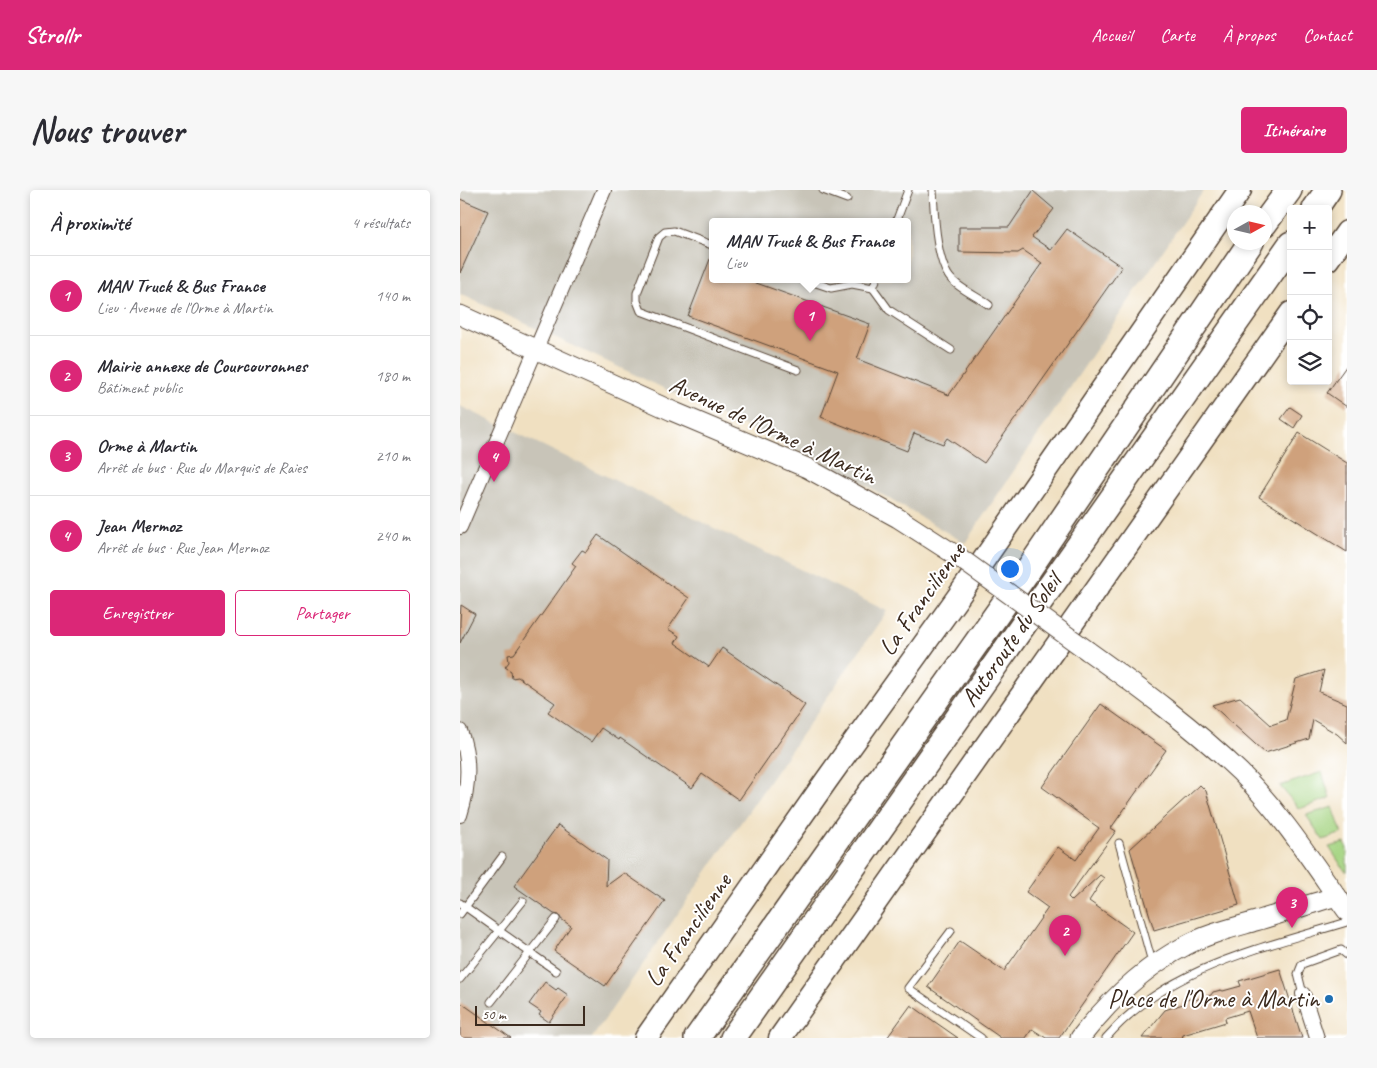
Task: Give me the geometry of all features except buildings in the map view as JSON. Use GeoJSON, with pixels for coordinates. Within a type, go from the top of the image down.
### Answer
{"type":"FeatureCollection","features":[{"type":"Feature","properties":{"kind":"highway","name":"La Francilienne"},"geometry":{"type":"LineString","coordinates":[[646,1038],[958,597],[1240,190]]}},
{"type":"Feature","properties":{"kind":"highway"},"geometry":{"type":"LineString","coordinates":[[1262,205],[1272,190]]}},
{"type":"Feature","properties":{"kind":"highway"},"geometry":{"type":"LineString","coordinates":[[1272,213],[1288,190]]}},
{"type":"Feature","properties":{"kind":"highway"},"geometry":{"type":"LineString","coordinates":[[1318,205],[1328,190]]}},
{"type":"Feature","properties":{"kind":"highway"},"geometry":{"type":"LineString","coordinates":[[1332,253],[1347,232]]}},
{"type":"Feature","properties":{"kind":"highway","name":"Autoroute du Soleil"},"geometry":{"type":"LineString","coordinates":[[697,1038],[1026,573],[1244,250]]}},
{"type":"Feature","properties":{"kind":"highway","name":"Autoroute du Soleil"},"geometry":{"type":"LineString","coordinates":[[733,1038],[1287,250]]}},
{"type":"Feature","properties":{"kind":"highway"},"geometry":{"type":"LineString","coordinates":[[780,1038],[1287,318]]}},
{"type":"Feature","properties":{"kind":"main road","name":"Avenue de l'Orme à Martin"},"geometry":{"type":"LineString","coordinates":[[460,315],[672,411],[808,468],[898,518],[957,556],[1177,716],[1240,772],[1285,823],[1344,900]]}},
{"type":"Feature","properties":{"kind":"main road"},"geometry":{"type":"LineString","coordinates":[[1080,1038],[1097,1016],[1125,987],[1155,964],[1185,946],[1218,932],[1344,900]]}},
{"type":"Feature","properties":{"kind":"street"},"geometry":{"type":"LineString","coordinates":[[460,527],[604,190]]}},
{"type":"Feature","properties":{"kind":"street"},"geometry":{"type":"LineString","coordinates":[[460,731],[467,752],[468,772],[466,793],[460,815]]}},
{"type":"Feature","properties":{"kind":"street"},"geometry":{"type":"LineString","coordinates":[[1303,994],[1317,1038]]}},
{"type":"Feature","properties":{"kind":"lane"},"geometry":{"type":"LineString","coordinates":[[823,190],[847,199]]}},
{"type":"Feature","properties":{"kind":"lane"},"geometry":{"type":"LineString","coordinates":[[898,218],[908,190]]}},
{"type":"Feature","properties":{"kind":"lane"},"geometry":{"type":"LineString","coordinates":[[933,190],[939,249],[948,275],[956,283],[989,305]]}},
{"type":"Feature","properties":{"kind":"lane"},"geometry":{"type":"LineString","coordinates":[[709,244],[674,231],[665,232],[659,237],[637,293],[637,301],[641,310],[798,370]]}},
{"type":"Feature","properties":{"kind":"lane"},"geometry":{"type":"LineString","coordinates":[[817,283],[831,288],[852,284],[873,288],[889,310],[951,350]]}},
{"type":"Feature","properties":{"kind":"lane"},"geometry":{"type":"LineString","coordinates":[[873,288],[875,283]]}},
{"type":"Feature","properties":{"kind":"lane"},"geometry":{"type":"LineString","coordinates":[[1118,843],[1150,956],[1155,964]]}},
{"type":"Feature","properties":{"kind":"lane"},"geometry":{"type":"LineString","coordinates":[[460,914],[462,905],[502,857]]}},
{"type":"Feature","properties":{"kind":"lane"},"geometry":{"type":"LineString","coordinates":[[460,979],[523,901]]}},
{"type":"Feature","properties":{"kind":"lane"},"geometry":{"type":"LineString","coordinates":[[462,905],[556,971]]}},
{"type":"Feature","properties":{"kind":"lane"},"geometry":{"type":"LineString","coordinates":[[491,1002],[556,919]]}},
{"type":"Feature","properties":{"kind":"lane"},"geometry":{"type":"LineString","coordinates":[[1106,1038],[1137,1008],[1158,993],[1206,967],[1347,922]]}},
{"type":"Feature","properties":{"kind":"lane"},"geometry":{"type":"LineString","coordinates":[[951,932],[908,988],[981,1038]]}},
{"type":"Feature","properties":{"kind":"lane"},"geometry":{"type":"LineString","coordinates":[[1303,994],[1298,974],[1302,964],[1341,950],[1347,955]]}},
{"type":"Feature","properties":{"kind":"shaded area"},"geometry":{"type":"Polygon","coordinates":[[[460,190],[1204,190],[965,543],[850,476],[460,294],[460,190]]]}},
{"type":"Feature","properties":{"kind":"shaded area"},"geometry":{"type":"Polygon","coordinates":[[[460,406],[887,611],[592,1038],[460,1038],[460,406]]]}},
{"type":"Feature","properties":{"kind":"green space"},"geometry":{"type":"Polygon","coordinates":[[[1322,772],[1330,798],[1299,809],[1280,786],[1322,772]]]}},
{"type":"Feature","properties":{"kind":"green space"},"geometry":{"type":"Polygon","coordinates":[[[1333,807],[1342,833],[1323,840],[1306,815],[1333,807]]]}},
{"type":"Feature","properties":{"kind":"green space"},"geometry":{"type":"Polygon","coordinates":[[[1345,843],[1347,849],[1347,871],[1345,871],[1329,847],[1345,843]]]}},
{"type":"Feature","properties":{"kind":"place","name":"MAN Truck & Bus France"},"geometry":{"type":"Point","coordinates":[810,341]}},
{"type":"Feature","properties":{"kind":"place","name":"Jean Mermoz"},"geometry":{"type":"Point","coordinates":[494,482]}},
{"type":"Feature","properties":{"kind":"place","name":"Orme à Martin"},"geometry":{"type":"Point","coordinates":[1292,928]}},
{"type":"Feature","properties":{"kind":"place","name":"Mairie annexe de Courcouronnes"},"geometry":{"type":"Point","coordinates":[1065,956]}},
{"type":"Feature","properties":{"kind":"place","name":"Place de l'Orme à Martin"},"geometry":{"type":"Point","coordinates":[1329,999]}}]}
